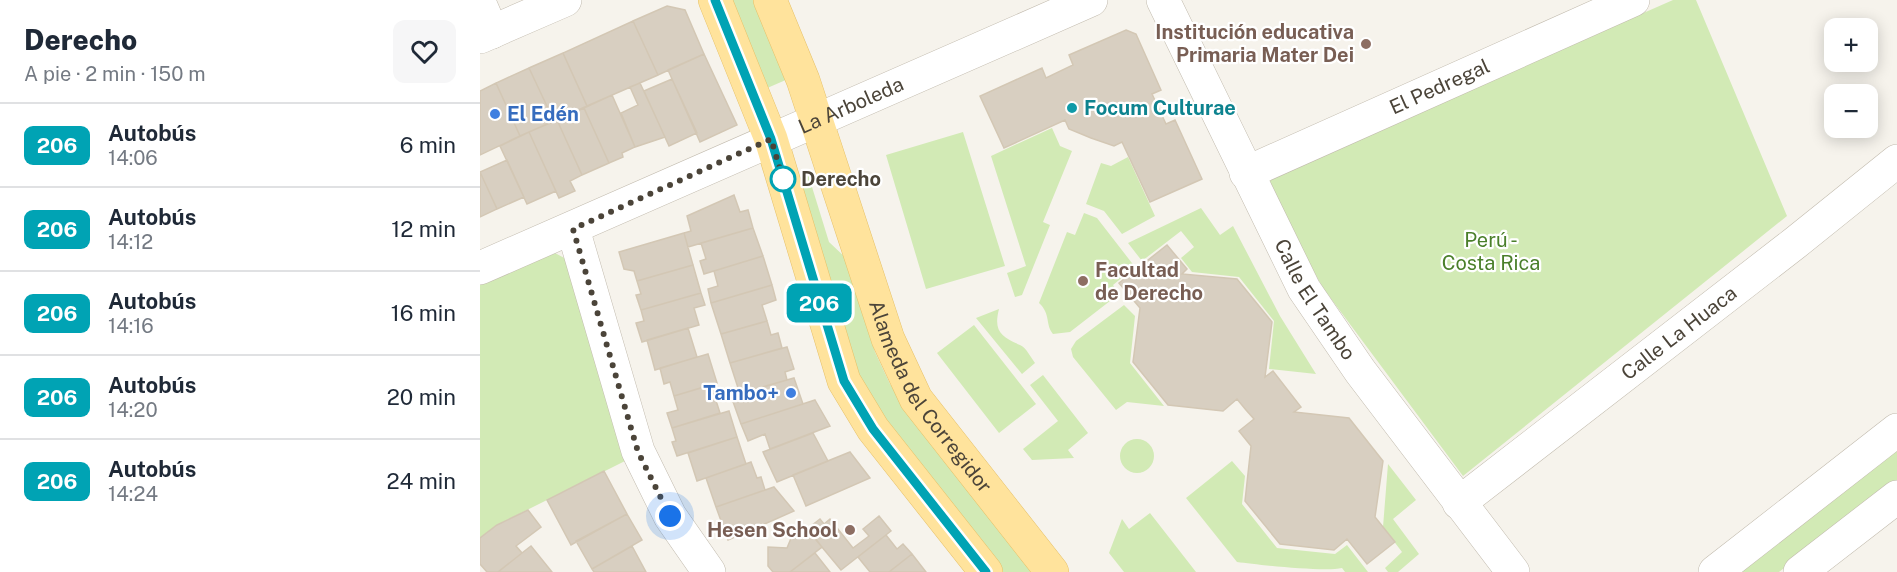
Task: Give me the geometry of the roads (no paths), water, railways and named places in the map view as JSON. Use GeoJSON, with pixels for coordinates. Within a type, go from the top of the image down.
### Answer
{"type":"FeatureCollection","features":[{"type":"Feature","properties":{"kind":"main road"},"geometry":{"type":"LineString","coordinates":[[715,0],[771,139],[844,381],[873,429],[986,572]]}},
{"type":"Feature","properties":{"kind":"main road","name":"Alameda del Corregidor"},"geometry":{"type":"LineString","coordinates":[[770,0],[817,120],[888,339],[916,399],[1052,572]]}},
{"type":"Feature","properties":{"kind":"street"},"geometry":{"type":"LineString","coordinates":[[484,24],[565,0]]}},
{"type":"Feature","properties":{"kind":"street","name":"La Arboleda"},"geometry":{"type":"LineString","coordinates":[[480,268],[1091,0]]}},
{"type":"Feature","properties":{"kind":"street","name":"Calle El Tambo"},"geometry":{"type":"LineString","coordinates":[[1163,0],[1304,290],[1360,371],[1513,572]]}},
{"type":"Feature","properties":{"kind":"street","name":"El Pedregal"},"geometry":{"type":"LineString","coordinates":[[1246,173],[1633,0]]}},
{"type":"Feature","properties":{"kind":"street","name":"Calle La Huaca"},"geometry":{"type":"LineString","coordinates":[[1459,503],[1785,251],[1897,161]]}},
{"type":"Feature","properties":{"kind":"street"},"geometry":{"type":"LineString","coordinates":[[573,229],[638,452],[670,516],[709,572]]}},
{"type":"Feature","properties":{"kind":"street"},"geometry":{"type":"LineString","coordinates":[[1715,572],[1897,430]]}},
{"type":"Feature","properties":{"kind":"street"},"geometry":{"type":"LineString","coordinates":[[1800,572],[1897,497]]}},
{"type":"Feature","properties":{"kind":"place","name":"Institución educativa Primaria Mater Dei"},"geometry":{"type":"Point","coordinates":[1366,44]}},
{"type":"Feature","properties":{"kind":"place","name":"Focum Culturae"},"geometry":{"type":"Point","coordinates":[1072,108]}},
{"type":"Feature","properties":{"kind":"place","name":"El Edén"},"geometry":{"type":"Point","coordinates":[495,114]}},
{"type":"Feature","properties":{"kind":"place","name":"Derecho"},"geometry":{"type":"Point","coordinates":[783,179]}},
{"type":"Feature","properties":{"kind":"place","name":"Facultad de Derecho"},"geometry":{"type":"Point","coordinates":[1083,281]}},
{"type":"Feature","properties":{"kind":"place","name":"Tambo+"},"geometry":{"type":"Point","coordinates":[791,393]}},
{"type":"Feature","properties":{"kind":"place","name":"Hesen School"},"geometry":{"type":"Point","coordinates":[850,530]}},
{"type":"Feature","properties":{"kind":"park label","name":"Perú - Costa Rica"},"geometry":{"type":"Point","coordinates":[1491,252]}}]}
